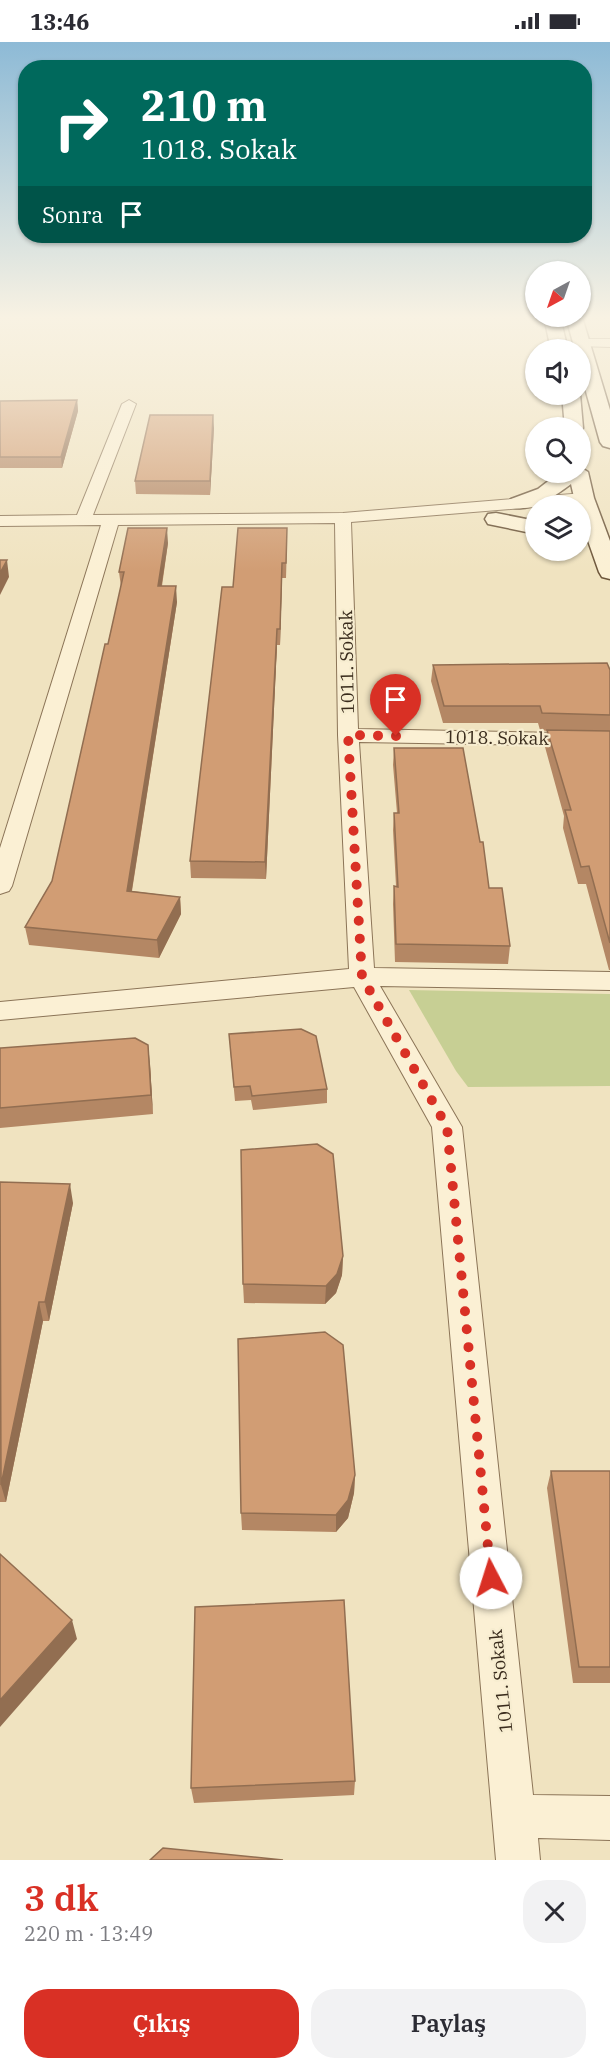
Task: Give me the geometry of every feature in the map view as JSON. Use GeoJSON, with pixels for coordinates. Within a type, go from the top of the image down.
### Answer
{"type":"FeatureCollection","features":[{"type":"Feature","properties":{"kind":"main road"},"geometry":{"type":"LineString","coordinates":[[599,402],[610,442]]}},
{"type":"Feature","properties":{"kind":"main road"},"geometry":{"type":"LineString","coordinates":[[518,502],[544,493],[559,483]]}},
{"type":"Feature","properties":{"kind":"main road"},"geometry":{"type":"LineString","coordinates":[[581,483],[593,509],[606,563]]}},
{"type":"Feature","properties":{"kind":"main road"},"geometry":{"type":"LineString","coordinates":[[496,519],[525,526]]}},
{"type":"Feature","properties":{"kind":"main road"},"geometry":{"type":"LineString","coordinates":[[591,552],[606,563]]}},
{"type":"Feature","properties":{"kind":"street"},"geometry":{"type":"LineString","coordinates":[[83,521],[129,404]]}},
{"type":"Feature","properties":{"kind":"street"},"geometry":{"type":"LineString","coordinates":[[353,518],[518,502],[593,509]]}},
{"type":"Feature","properties":{"kind":"street"},"geometry":{"type":"LineString","coordinates":[[0,520],[353,518],[430,522],[525,518]]}},
{"type":"Feature","properties":{"kind":"street","name":"1011. Sokak"},"geometry":{"type":"LineString","coordinates":[[353,518],[348,735],[362,977],[447,1127],[518,1860]]}},
{"type":"Feature","properties":{"kind":"street"},"geometry":{"type":"LineString","coordinates":[[0,886],[111,521]]}},
{"type":"Feature","properties":{"kind":"street","name":"1018. Sokak"},"geometry":{"type":"LineString","coordinates":[[348,735],[610,740]]}},
{"type":"Feature","properties":{"kind":"street"},"geometry":{"type":"LineString","coordinates":[[0,1011],[362,977],[610,981]]}},
{"type":"Feature","properties":{"kind":"street"},"geometry":{"type":"LineString","coordinates":[[514,1816],[610,1818]]}},
{"type":"Feature","properties":{"kind":"green space"},"geometry":{"type":"Polygon","coordinates":[[[409,990],[610,994],[610,1086],[468,1087],[456,1071],[409,990]]]}},
{"type":"Feature","properties":{"kind":"building"},"geometry":{"type":"Polygon","coordinates":[[[0,402],[76,402],[61,457],[0,457],[0,402]]]}},
{"type":"Feature","properties":{"kind":"building"},"geometry":{"type":"Polygon","coordinates":[[[150,415],[213,415],[210,481],[135,481],[150,415]]]}},
{"type":"Feature","properties":{"kind":"building"},"geometry":{"type":"Polygon","coordinates":[[[128,528],[167,528],[158,586],[176,586],[127,891],[180,897],[157,940],[25,927],[52,881],[105,644],[108,644],[124,572],[119,572],[128,528]]]}},
{"type":"Feature","properties":{"kind":"building"},"geometry":{"type":"Polygon","coordinates":[[[238,528],[287,528],[286,563],[282,563],[280,629],[277,629],[265,862],[190,861],[222,587],[233,587],[238,528]]]}},
{"type":"Feature","properties":{"kind":"building"},"geometry":{"type":"Polygon","coordinates":[[[0,560],[7,560],[0,573],[0,560]]]}},
{"type":"Feature","properties":{"kind":"building"},"geometry":{"type":"Polygon","coordinates":[[[607,663],[610,670],[610,715],[542,713],[540,706],[444,706],[433,665],[607,663]]]}},
{"type":"Feature","properties":{"kind":"building"},"geometry":{"type":"Polygon","coordinates":[[[547,730],[610,731],[610,943],[589,866],[581,867],[565,810],[571,810],[547,730]]]}},
{"type":"Feature","properties":{"kind":"building"},"geometry":{"type":"Polygon","coordinates":[[[394,748],[463,748],[480,842],[483,842],[489,888],[502,888],[510,946],[396,944],[394,886],[398,887],[394,813],[399,813],[394,748]]]}},
{"type":"Feature","properties":{"kind":"building"},"geometry":{"type":"Polygon","coordinates":[[[301,1029],[316,1036],[327,1089],[252,1096],[250,1086],[234,1087],[229,1034],[301,1029]]]}},
{"type":"Feature","properties":{"kind":"building"},"geometry":{"type":"Polygon","coordinates":[[[135,1038],[148,1045],[151,1095],[0,1108],[0,1048],[135,1038]]]}},
{"type":"Feature","properties":{"kind":"building"},"geometry":{"type":"Polygon","coordinates":[[[317,1144],[333,1154],[343,1256],[337,1274],[326,1286],[243,1284],[241,1150],[317,1144]]]}},
{"type":"Feature","properties":{"kind":"building"},"geometry":{"type":"Polygon","coordinates":[[[0,1182],[70,1184],[45,1302],[39,1302],[1,1485],[0,1182]]]}},
{"type":"Feature","properties":{"kind":"building"},"geometry":{"type":"Polygon","coordinates":[[[325,1332],[343,1345],[355,1475],[348,1500],[336,1515],[241,1513],[238,1339],[325,1332]]]}},
{"type":"Feature","properties":{"kind":"building"},"geometry":{"type":"Polygon","coordinates":[[[551,1471],[610,1471],[610,1667],[579,1667],[551,1471]]]}},
{"type":"Feature","properties":{"kind":"building"},"geometry":{"type":"Polygon","coordinates":[[[0,1554],[72,1620],[0,1700],[0,1554]]]}},
{"type":"Feature","properties":{"kind":"building"},"geometry":{"type":"Polygon","coordinates":[[[344,1600],[355,1781],[191,1788],[195,1607],[344,1600]]]}},
{"type":"Feature","properties":{"kind":"building"},"geometry":{"type":"Polygon","coordinates":[[[163,1848],[283,1860],[150,1860],[163,1848]]]}},
{"type":"Feature","properties":{"kind":"route"},"geometry":{"type":"LineString","coordinates":[[396,736],[348,735],[362,977],[447,1127],[491,1578]]}}]}
